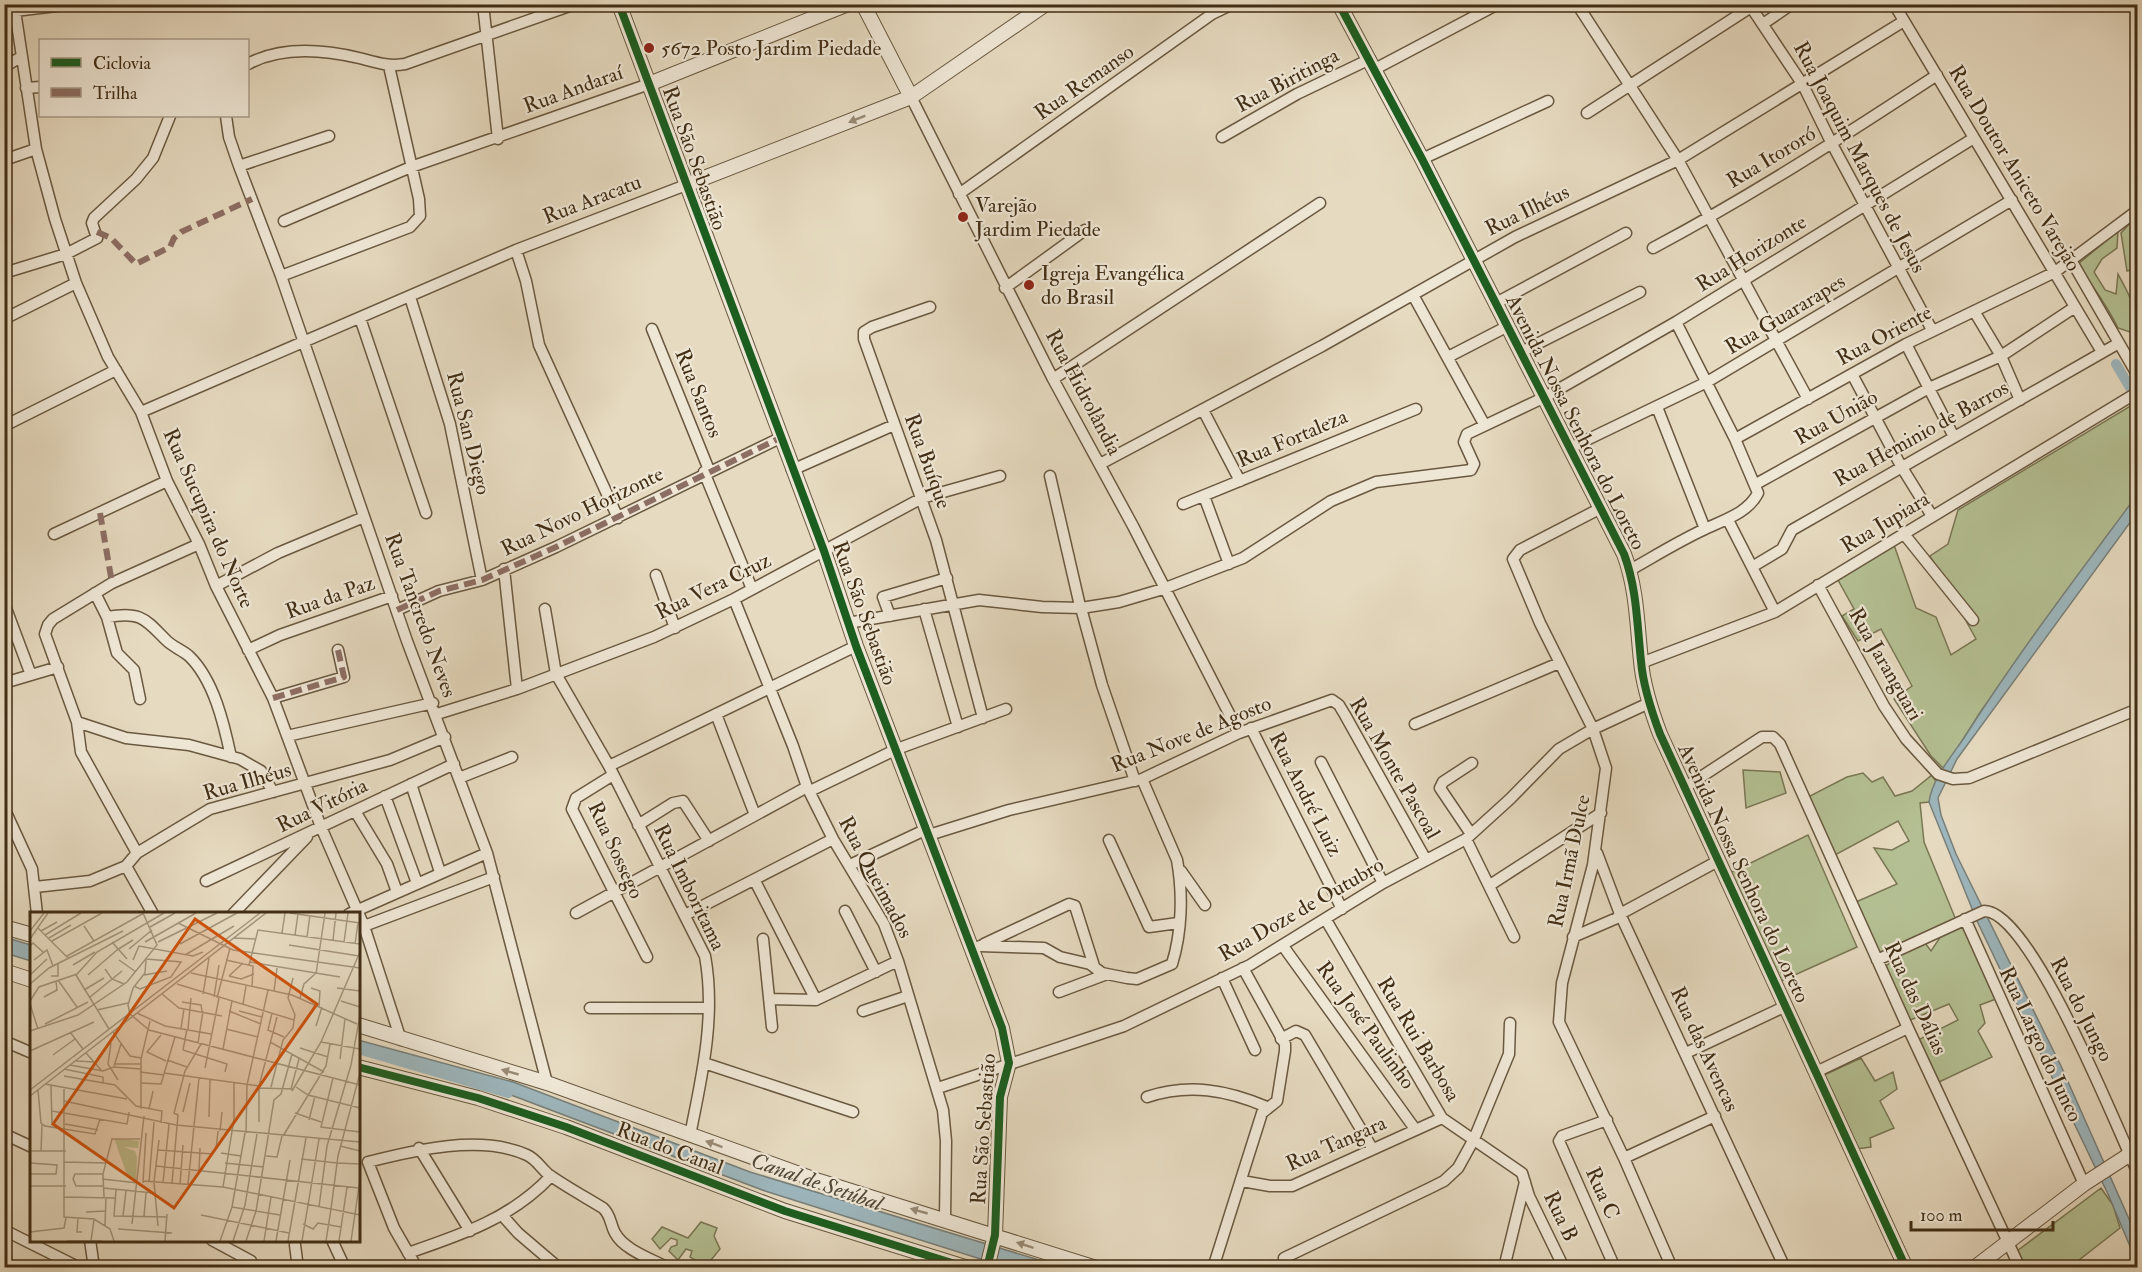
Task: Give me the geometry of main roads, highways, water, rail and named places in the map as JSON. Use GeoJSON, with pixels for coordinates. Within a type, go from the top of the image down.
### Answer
{"type":"FeatureCollection","features":[{"type":"Feature","properties":{"kind":"water"},"geometry":{"type":"Polygon","coordinates":[[[2137,495],[2137,513],[1957,759],[1938,798],[1941,815],[1956,854],[2061,1066],[2137,1237],[2137,1263],[2108,1194],[1977,921],[1929,802],[1934,785],[1943,768],[2005,676],[2137,495]]]}},
{"type":"Feature","properties":{"kind":"water"},"geometry":{"type":"Polygon","coordinates":[[[4,937],[30,945],[30,961],[5,953],[4,937]]]}},
{"type":"Feature","properties":{"kind":"water"},"geometry":{"type":"Polygon","coordinates":[[[360,1041],[513,1082],[750,1172],[1062,1267],[1006,1267],[765,1191],[495,1089],[360,1049],[360,1041]]]}},
{"type":"Feature","properties":{"kind":"waterway"},"geometry":{"type":"LineString","coordinates":[[2116,364],[2138,401]]}},
{"type":"Feature","properties":{"kind":"waterway","name":"Canal de Setúbal"},"geometry":{"type":"LineString","coordinates":[[360,1050],[508,1093]]}},
{"type":"Feature","properties":{"kind":"place","name":"5672 Posto Jardim Piedade"},"geometry":{"type":"Point","coordinates":[649,48]}},
{"type":"Feature","properties":{"kind":"place","name":"Varejão Jardim Piedade"},"geometry":{"type":"Point","coordinates":[963,217]}},
{"type":"Feature","properties":{"kind":"place","name":"Igreja Evangélica do Brasil"},"geometry":{"type":"Point","coordinates":[1029,285]}}]}
